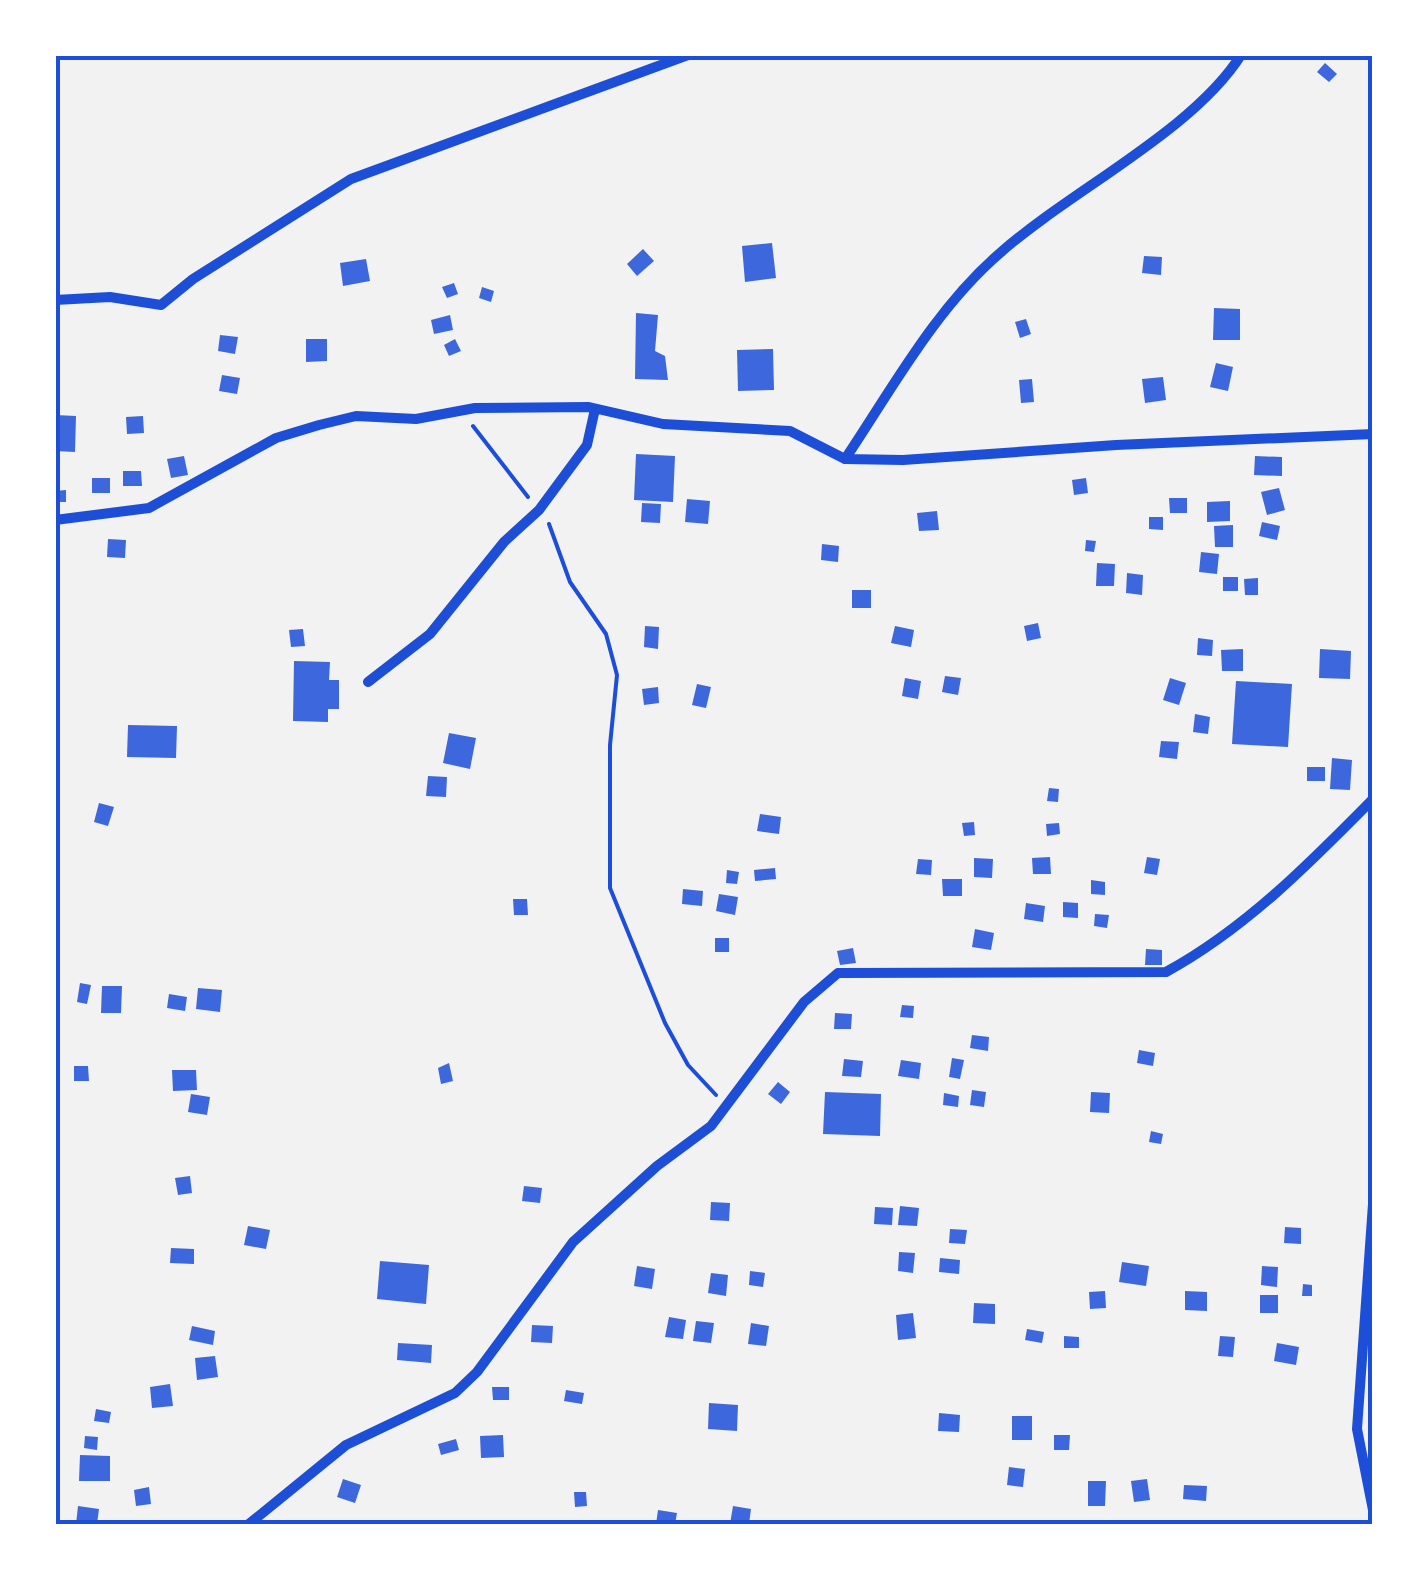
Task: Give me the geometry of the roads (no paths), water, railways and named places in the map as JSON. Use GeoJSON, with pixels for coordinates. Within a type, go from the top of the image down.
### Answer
{"type":"FeatureCollection","features":[{"type":"Feature","properties":{"kind":"street"},"geometry":{"type":"LineString","coordinates":[[55,300],[110,297],[161,305],[193,279],[351,179],[688,55]]}},
{"type":"Feature","properties":{"kind":"street"},"geometry":{"type":"LineString","coordinates":[[845,460],[968,282],[1002,250],[1183,115],[1231,71],[1241,55]]}},
{"type":"Feature","properties":{"kind":"street"},"geometry":{"type":"LineString","coordinates":[[368,682],[430,634],[504,542],[539,510],[587,445],[595,409]]}},
{"type":"Feature","properties":{"kind":"street"},"geometry":{"type":"LineString","coordinates":[[55,520],[149,508],[276,438],[356,416],[416,419],[463,411],[595,409],[663,424],[790,432],[845,460],[1373,434]]}},
{"type":"Feature","properties":{"kind":"street"},"geometry":{"type":"LineString","coordinates":[[249,1524],[346,1446],[455,1393],[477,1372],[573,1242],[657,1166],[711,1126],[804,1002],[838,973],[1166,972],[1204,952],[1309,865],[1373,802],[1373,760]]}},
{"type":"Feature","properties":{"kind":"street"},"geometry":{"type":"LineString","coordinates":[[1373,1204],[1356,1428],[1373,1510]]}}]}
